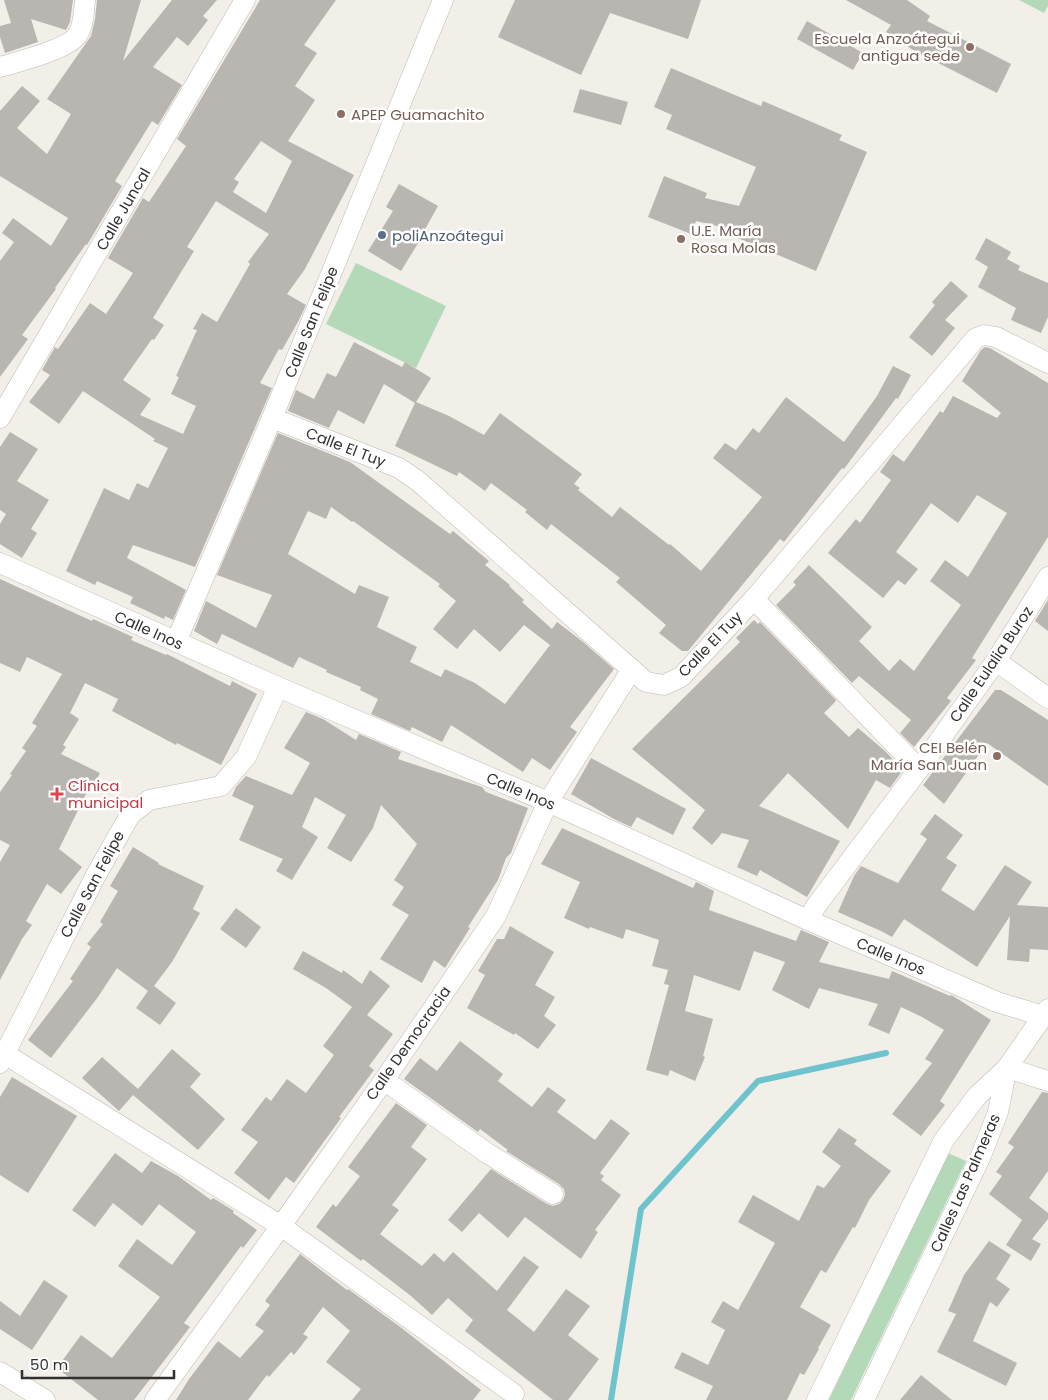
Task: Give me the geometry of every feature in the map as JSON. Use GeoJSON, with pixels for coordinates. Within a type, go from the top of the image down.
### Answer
{"type":"FeatureCollection","features":[{"type":"Feature","properties":{"kind":"street"},"geometry":{"type":"LineString","coordinates":[[0,68],[66,46],[78,36],[85,0]]}},
{"type":"Feature","properties":{"kind":"street","name":"Calle Juncal"},"geometry":{"type":"LineString","coordinates":[[0,418],[246,0]]}},
{"type":"Feature","properties":{"kind":"street","name":"Calle San Felipe"},"geometry":{"type":"LineString","coordinates":[[176,642],[272,418],[443,0]]}},
{"type":"Feature","properties":{"kind":"street","name":"Calle El Tuy"},"geometry":{"type":"LineString","coordinates":[[272,418],[399,468],[418,481],[646,682],[664,686],[680,677],[754,599],[976,338],[984,335],[996,337],[1048,363]]}},
{"type":"Feature","properties":{"kind":"street","name":"Calle Inos"},"geometry":{"type":"LineString","coordinates":[[0,563],[278,687],[548,802],[808,920],[997,1002],[1046,1012]]}},
{"type":"Feature","properties":{"kind":"street","name":"Calle Eulalia Buroz"},"geometry":{"type":"LineString","coordinates":[[808,920],[822,898],[919,769],[996,661],[1048,577]]}},
{"type":"Feature","properties":{"kind":"street"},"geometry":{"type":"LineString","coordinates":[[754,599],[919,769]]}},
{"type":"Feature","properties":{"kind":"street"},"geometry":{"type":"LineString","coordinates":[[996,661],[1048,698]]}},
{"type":"Feature","properties":{"kind":"street","name":"Calle Democracia"},"geometry":{"type":"LineString","coordinates":[[155,1400],[384,1080],[496,916],[548,802],[632,669]]}},
{"type":"Feature","properties":{"kind":"street","name":"Calle San Felipe"},"geometry":{"type":"LineString","coordinates":[[2,1058],[96,875],[130,815],[149,800],[221,786],[246,757],[278,687]]}},
{"type":"Feature","properties":{"kind":"street"},"geometry":{"type":"LineString","coordinates":[[1046,1012],[1007,1068],[1048,1081]]}},
{"type":"Feature","properties":{"kind":"street"},"geometry":{"type":"LineString","coordinates":[[2,1058],[281,1226],[514,1394]]}},
{"type":"Feature","properties":{"kind":"street","name":"Calles Las Palmeras"},"geometry":{"type":"LineString","coordinates":[[817,1400],[944,1140],[977,1096],[1007,1068]]}},
{"type":"Feature","properties":{"kind":"street","name":"Calles Las Palmeras"},"geometry":{"type":"LineString","coordinates":[[864,1400],[980,1158],[998,1112],[1007,1068]]}},
{"type":"Feature","properties":{"kind":"street"},"geometry":{"type":"LineString","coordinates":[[384,1080],[487,1153],[553,1194]]}},
{"type":"Feature","properties":{"kind":"street"},"geometry":{"type":"LineString","coordinates":[[0,1372],[45,1400]]}},
{"type":"Feature","properties":{"kind":"green space"},"geometry":{"type":"Polygon","coordinates":[[[1019,0],[1048,0],[1048,6],[1044,13],[1019,0]]]}},
{"type":"Feature","properties":{"kind":"green space"},"geometry":{"type":"Polygon","coordinates":[[[356,263],[446,306],[416,368],[326,324],[356,263]]]}},
{"type":"Feature","properties":{"kind":"green space"},"geometry":{"type":"Polygon","coordinates":[[[948,1153],[966,1161],[851,1400],[829,1400],[948,1153]]]}},
{"type":"Feature","properties":{"kind":"building"},"geometry":{"type":"Polygon","coordinates":[[[4,0],[73,0],[70,22],[66,30],[31,19],[38,42],[5,53],[0,37],[0,26],[11,23],[4,0]]]}},
{"type":"Feature","properties":{"kind":"building"},"geometry":{"type":"Polygon","coordinates":[[[97,0],[141,0],[123,61],[172,0],[217,0],[203,16],[208,20],[188,46],[177,37],[153,67],[182,85],[158,125],[152,121],[115,181],[122,186],[87,245],[22,335],[28,339],[0,377],[0,261],[14,242],[2,233],[13,218],[51,246],[68,218],[0,176],[0,111],[22,86],[40,101],[17,128],[47,154],[71,114],[47,99],[91,36],[97,0]]]}},
{"type":"Feature","properties":{"kind":"building"},"geometry":{"type":"Polygon","coordinates":[[[260,0],[336,0],[304,45],[317,53],[295,86],[315,100],[288,141],[354,175],[305,269],[287,294],[306,305],[282,350],[279,349],[260,383],[272,388],[195,567],[133,545],[127,558],[186,590],[173,620],[165,616],[164,619],[130,603],[133,597],[97,581],[95,585],[66,571],[104,488],[129,500],[137,483],[148,488],[168,448],[153,441],[155,439],[83,391],[59,424],[29,402],[50,375],[42,370],[55,347],[58,349],[90,303],[106,314],[133,273],[108,258],[143,198],[149,202],[186,146],[177,139],[260,0]],[[261,141],[234,179],[239,182],[233,192],[266,213],[292,161],[261,141]],[[216,201],[187,247],[194,251],[153,318],[164,325],[123,380],[151,399],[140,415],[183,434],[196,406],[171,394],[179,377],[176,376],[197,330],[193,329],[202,313],[217,322],[250,264],[248,262],[269,234],[216,201]]]}},
{"type":"Feature","properties":{"kind":"building"},"geometry":{"type":"Polygon","coordinates":[[[515,0],[701,0],[688,39],[610,13],[581,75],[498,37],[515,0]]]}},
{"type":"Feature","properties":{"kind":"building"},"geometry":{"type":"Polygon","coordinates":[[[846,0],[907,0],[930,16],[927,21],[1011,64],[997,93],[913,50],[886,32],[891,25],[846,0]]]}},
{"type":"Feature","properties":{"kind":"building"},"geometry":{"type":"Polygon","coordinates":[[[807,21],[863,53],[853,70],[797,39],[807,21]]]}},
{"type":"Feature","properties":{"kind":"building"},"geometry":{"type":"Polygon","coordinates":[[[671,68],[761,106],[763,101],[842,135],[839,140],[867,152],[816,271],[728,234],[730,229],[696,221],[691,234],[648,217],[664,176],[707,193],[705,198],[739,206],[756,167],[666,129],[672,115],[654,107],[671,68]]]}},
{"type":"Feature","properties":{"kind":"building"},"geometry":{"type":"Polygon","coordinates":[[[580,89],[628,102],[621,125],[573,112],[580,89]]]}},
{"type":"Feature","properties":{"kind":"building"},"geometry":{"type":"Polygon","coordinates":[[[399,184],[438,206],[425,232],[401,271],[368,251],[393,211],[386,207],[399,184]]]}},
{"type":"Feature","properties":{"kind":"building"},"geometry":{"type":"Polygon","coordinates":[[[986,238],[1011,252],[1007,259],[1020,266],[1018,270],[1048,283],[1048,317],[1041,333],[1011,320],[1016,308],[978,287],[988,267],[975,259],[986,238]]]}},
{"type":"Feature","properties":{"kind":"building"},"geometry":{"type":"Polygon","coordinates":[[[951,281],[968,296],[945,320],[955,328],[932,356],[909,337],[935,305],[932,302],[951,281]]]}},
{"type":"Feature","properties":{"kind":"building"},"geometry":{"type":"Polygon","coordinates":[[[354,342],[402,367],[405,362],[431,378],[416,402],[449,416],[484,435],[500,413],[582,474],[574,484],[580,488],[578,490],[612,517],[620,507],[670,544],[701,571],[762,497],[713,458],[725,443],[736,450],[753,428],[759,433],[786,397],[844,442],[877,396],[893,366],[911,375],[898,399],[896,398],[844,469],[842,468],[784,542],[780,539],[688,651],[682,651],[659,633],[666,625],[616,582],[620,578],[551,524],[547,530],[525,512],[527,510],[491,483],[485,491],[459,472],[457,476],[395,446],[415,403],[384,384],[364,424],[338,410],[329,428],[288,411],[296,390],[314,399],[327,373],[336,377],[354,342]]]}},
{"type":"Feature","properties":{"kind":"building"},"geometry":{"type":"Polygon","coordinates":[[[985,347],[990,348],[1048,383],[1048,537],[972,658],[976,660],[947,698],[951,701],[914,747],[900,733],[911,720],[859,676],[852,683],[776,605],[796,585],[793,582],[809,565],[872,627],[859,641],[889,671],[900,659],[914,671],[961,605],[930,581],[945,560],[968,577],[1007,513],[977,495],[958,523],[931,503],[896,552],[918,569],[905,585],[898,580],[883,598],[828,553],[856,519],[860,523],[891,480],[880,472],[893,454],[904,462],[940,411],[943,413],[953,396],[997,418],[1001,413],[962,381],[981,350],[985,347]]]}},
{"type":"Feature","properties":{"kind":"building"},"geometry":{"type":"Polygon","coordinates":[[[10,432],[38,449],[17,481],[49,500],[31,529],[37,533],[22,558],[0,544],[0,524],[6,514],[0,510],[0,447],[10,432]]]}},
{"type":"Feature","properties":{"kind":"building"},"geometry":{"type":"Polygon","coordinates":[[[278,433],[350,462],[450,534],[453,531],[489,561],[485,565],[510,585],[524,600],[522,602],[552,629],[557,622],[614,669],[570,727],[577,732],[550,770],[532,758],[523,772],[451,725],[442,742],[412,727],[410,731],[371,714],[378,699],[360,690],[361,687],[326,672],[327,670],[299,657],[293,668],[222,634],[217,644],[194,631],[206,601],[256,628],[272,595],[217,575],[278,433]],[[331,507],[326,519],[308,511],[288,554],[355,594],[359,585],[389,597],[377,627],[417,647],[410,662],[441,677],[445,669],[475,683],[505,704],[550,645],[524,625],[500,652],[474,629],[457,649],[433,629],[456,601],[438,586],[440,584],[331,507]]]}},
{"type":"Feature","properties":{"kind":"building"},"geometry":{"type":"Polygon","coordinates":[[[0,579],[92,621],[93,619],[133,637],[131,640],[167,654],[230,686],[232,681],[257,694],[221,765],[177,743],[176,745],[112,711],[118,699],[85,683],[70,713],[79,719],[63,745],[66,747],[61,754],[100,773],[91,792],[88,790],[59,849],[82,867],[61,894],[47,884],[26,921],[32,925],[22,939],[0,980],[0,862],[10,845],[0,840],[0,792],[26,751],[22,748],[37,726],[32,723],[62,674],[27,657],[20,672],[0,663],[0,579]]]}},
{"type":"Feature","properties":{"kind":"building"},"geometry":{"type":"Polygon","coordinates":[[[1048,600],[1048,631],[1035,621],[1048,600]]]}},
{"type":"Feature","properties":{"kind":"building"},"geometry":{"type":"Polygon","coordinates":[[[754,620],[758,624],[760,622],[836,700],[824,713],[849,737],[858,728],[885,751],[903,770],[890,788],[876,780],[848,829],[788,773],[759,806],[840,841],[807,897],[760,870],[757,876],[737,867],[749,840],[722,833],[712,845],[692,828],[705,810],[632,749],[740,642],[736,638],[754,620]]]}},
{"type":"Feature","properties":{"kind":"building"},"geometry":{"type":"Polygon","coordinates":[[[995,690],[1001,690],[1048,720],[1048,786],[987,743],[944,804],[923,785],[995,690]]]}},
{"type":"Feature","properties":{"kind":"building"},"geometry":{"type":"Polygon","coordinates":[[[306,712],[323,719],[356,740],[359,734],[401,752],[398,759],[482,787],[486,792],[528,808],[511,853],[506,858],[498,880],[468,927],[470,928],[445,968],[434,960],[422,983],[380,959],[409,915],[392,905],[404,887],[394,880],[417,844],[381,805],[373,828],[351,862],[327,848],[346,815],[315,797],[302,827],[318,837],[292,880],[276,871],[283,859],[239,840],[254,806],[232,796],[236,787],[246,776],[292,795],[310,763],[284,748],[306,712]]]}},
{"type":"Feature","properties":{"kind":"building"},"geometry":{"type":"Polygon","coordinates":[[[591,758],[686,809],[673,835],[637,817],[631,827],[571,794],[591,758]]]}},
{"type":"Feature","properties":{"kind":"building"},"geometry":{"type":"Polygon","coordinates":[[[935,814],[963,835],[946,858],[957,865],[941,890],[974,911],[1005,865],[1032,882],[1017,905],[1048,907],[1048,950],[1030,949],[1029,962],[1007,960],[1010,916],[977,967],[904,919],[892,937],[838,912],[854,876],[861,866],[898,883],[927,839],[920,834],[935,814]]]}},
{"type":"Feature","properties":{"kind":"building"},"geometry":{"type":"Polygon","coordinates":[[[562,828],[693,888],[696,882],[714,891],[709,910],[796,941],[801,930],[829,942],[819,962],[889,979],[892,971],[951,995],[991,1020],[940,1101],[945,1105],[921,1136],[892,1114],[932,1063],[925,1059],[944,1030],[901,1007],[889,1034],[868,1025],[878,1004],[819,988],[809,1009],[772,990],[785,962],[754,951],[740,991],[694,975],[685,1011],[713,1019],[703,1056],[705,1057],[695,1081],[670,1070],[668,1076],[646,1070],[669,985],[664,984],[668,970],[652,966],[659,940],[626,929],[623,939],[590,927],[589,929],[564,918],[580,882],[541,864],[562,828]]]}},
{"type":"Feature","properties":{"kind":"building"},"geometry":{"type":"Polygon","coordinates":[[[133,847],[158,864],[204,886],[193,909],[200,913],[172,962],[154,986],[176,1003],[160,1025],[136,1008],[148,991],[117,968],[98,997],[51,1058],[28,1040],[73,981],[70,979],[91,947],[87,944],[103,924],[100,922],[118,891],[110,886],[133,847]]]}},
{"type":"Feature","properties":{"kind":"building"},"geometry":{"type":"Polygon","coordinates":[[[236,908],[261,927],[246,948],[220,929],[236,908]]]}},
{"type":"Feature","properties":{"kind":"building"},"geometry":{"type":"Polygon","coordinates":[[[510,926],[554,952],[535,985],[555,997],[544,1016],[556,1025],[538,1049],[515,1033],[514,1035],[467,1008],[485,975],[478,971],[497,939],[504,939],[510,926]]]}},
{"type":"Feature","properties":{"kind":"building"},"geometry":{"type":"Polygon","coordinates":[[[303,951],[342,973],[343,970],[362,984],[370,970],[390,986],[367,1015],[393,1034],[369,1066],[374,1070],[294,1183],[286,1177],[269,1200],[234,1173],[258,1142],[241,1130],[266,1097],[271,1101],[287,1079],[306,1093],[334,1055],[323,1046],[352,1007],[326,988],[293,969],[303,951]]]}},
{"type":"Feature","properties":{"kind":"building"},"geometry":{"type":"Polygon","coordinates":[[[460,1041],[503,1074],[498,1081],[532,1107],[548,1087],[566,1100],[557,1112],[595,1140],[611,1119],[630,1133],[600,1173],[604,1176],[601,1180],[621,1195],[595,1230],[598,1232],[581,1259],[525,1217],[508,1238],[479,1213],[462,1232],[448,1220],[491,1169],[547,1204],[553,1206],[559,1204],[565,1195],[564,1189],[559,1184],[506,1151],[508,1150],[480,1129],[478,1132],[404,1079],[420,1058],[437,1071],[460,1041]]]}},
{"type":"Feature","properties":{"kind":"building"},"geometry":{"type":"Polygon","coordinates":[[[172,1049],[201,1074],[190,1087],[225,1119],[198,1150],[133,1095],[119,1111],[82,1078],[102,1057],[138,1089],[172,1049]]]}},
{"type":"Feature","properties":{"kind":"building"},"geometry":{"type":"Polygon","coordinates":[[[12,1077],[77,1116],[28,1193],[0,1175],[0,1097],[12,1077]]]}},
{"type":"Feature","properties":{"kind":"building"},"geometry":{"type":"Polygon","coordinates":[[[1042,1092],[1048,1093],[1048,1171],[1029,1198],[1048,1213],[1048,1219],[1032,1239],[1041,1244],[1031,1261],[1006,1245],[1022,1220],[989,1194],[1002,1176],[996,1172],[1014,1147],[1008,1143],[1042,1092]]]}},
{"type":"Feature","properties":{"kind":"building"},"geometry":{"type":"Polygon","coordinates":[[[396,1103],[427,1125],[411,1147],[427,1159],[392,1205],[399,1210],[380,1234],[422,1266],[434,1253],[444,1262],[453,1252],[497,1291],[524,1256],[539,1267],[507,1310],[534,1332],[566,1289],[590,1306],[568,1335],[599,1359],[568,1400],[553,1400],[465,1331],[473,1320],[448,1298],[432,1315],[411,1296],[363,1259],[361,1261],[316,1227],[333,1204],[336,1207],[360,1176],[348,1167],[396,1103]]]}},
{"type":"Feature","properties":{"kind":"building"},"geometry":{"type":"Polygon","coordinates":[[[839,1128],[857,1140],[854,1144],[891,1171],[869,1200],[855,1228],[853,1227],[826,1273],[821,1270],[800,1307],[831,1325],[804,1375],[800,1373],[787,1400],[706,1400],[713,1386],[674,1368],[682,1352],[708,1365],[725,1330],[711,1322],[723,1301],[738,1310],[775,1243],[738,1222],[753,1195],[799,1221],[817,1185],[824,1188],[841,1166],[822,1152],[839,1128]]]}},
{"type":"Feature","properties":{"kind":"building"},"geometry":{"type":"Polygon","coordinates":[[[115,1153],[142,1173],[151,1161],[178,1176],[211,1200],[213,1198],[234,1211],[233,1213],[257,1230],[243,1248],[241,1246],[184,1323],[190,1327],[134,1400],[98,1400],[57,1368],[81,1335],[112,1358],[160,1297],[118,1266],[137,1239],[172,1265],[196,1232],[159,1204],[142,1226],[113,1203],[95,1227],[72,1210],[115,1153]]]}},
{"type":"Feature","properties":{"kind":"building"},"geometry":{"type":"Polygon","coordinates":[[[989,1241],[1011,1255],[996,1279],[1010,1289],[997,1307],[990,1302],[973,1341],[1017,1363],[1006,1386],[937,1352],[956,1314],[948,1311],[964,1275],[989,1241]]]}},
{"type":"Feature","properties":{"kind":"building"},"geometry":{"type":"Polygon","coordinates":[[[300,1254],[399,1326],[481,1390],[473,1400],[352,1400],[361,1389],[326,1362],[350,1331],[323,1307],[303,1334],[308,1337],[294,1355],[291,1352],[269,1377],[267,1375],[248,1400],[176,1400],[189,1379],[218,1341],[240,1358],[264,1331],[255,1325],[270,1305],[265,1301],[300,1254]]]}},
{"type":"Feature","properties":{"kind":"building"},"geometry":{"type":"Polygon","coordinates":[[[44,1280],[68,1296],[32,1350],[0,1329],[0,1301],[20,1316],[44,1280]]]}},
{"type":"Feature","properties":{"kind":"building"},"geometry":{"type":"Polygon","coordinates":[[[921,1375],[932,1384],[952,1400],[900,1400],[921,1375]]]}},
{"type":"Feature","properties":{"kind":"waterway"},"geometry":{"type":"LineString","coordinates":[[611,1400],[641,1209],[758,1081],[886,1053]]}},
{"type":"Feature","properties":{"kind":"place","name":"Escuela Anzoátegui antigua sede"},"geometry":{"type":"Point","coordinates":[970,47]}},
{"type":"Feature","properties":{"kind":"place","name":"APEP Guamachito"},"geometry":{"type":"Point","coordinates":[341,114]}},
{"type":"Feature","properties":{"kind":"place","name":"poliAnzoátegui"},"geometry":{"type":"Point","coordinates":[382,235]}},
{"type":"Feature","properties":{"kind":"place","name":"U.E. María Rosa Molas"},"geometry":{"type":"Point","coordinates":[681,239]}},
{"type":"Feature","properties":{"kind":"place","name":"CEI Belén María San Juan"},"geometry":{"type":"Point","coordinates":[997,756]}},
{"type":"Feature","properties":{"kind":"place","name":"Clínica municipal"},"geometry":{"type":"Point","coordinates":[57,794]}}]}
